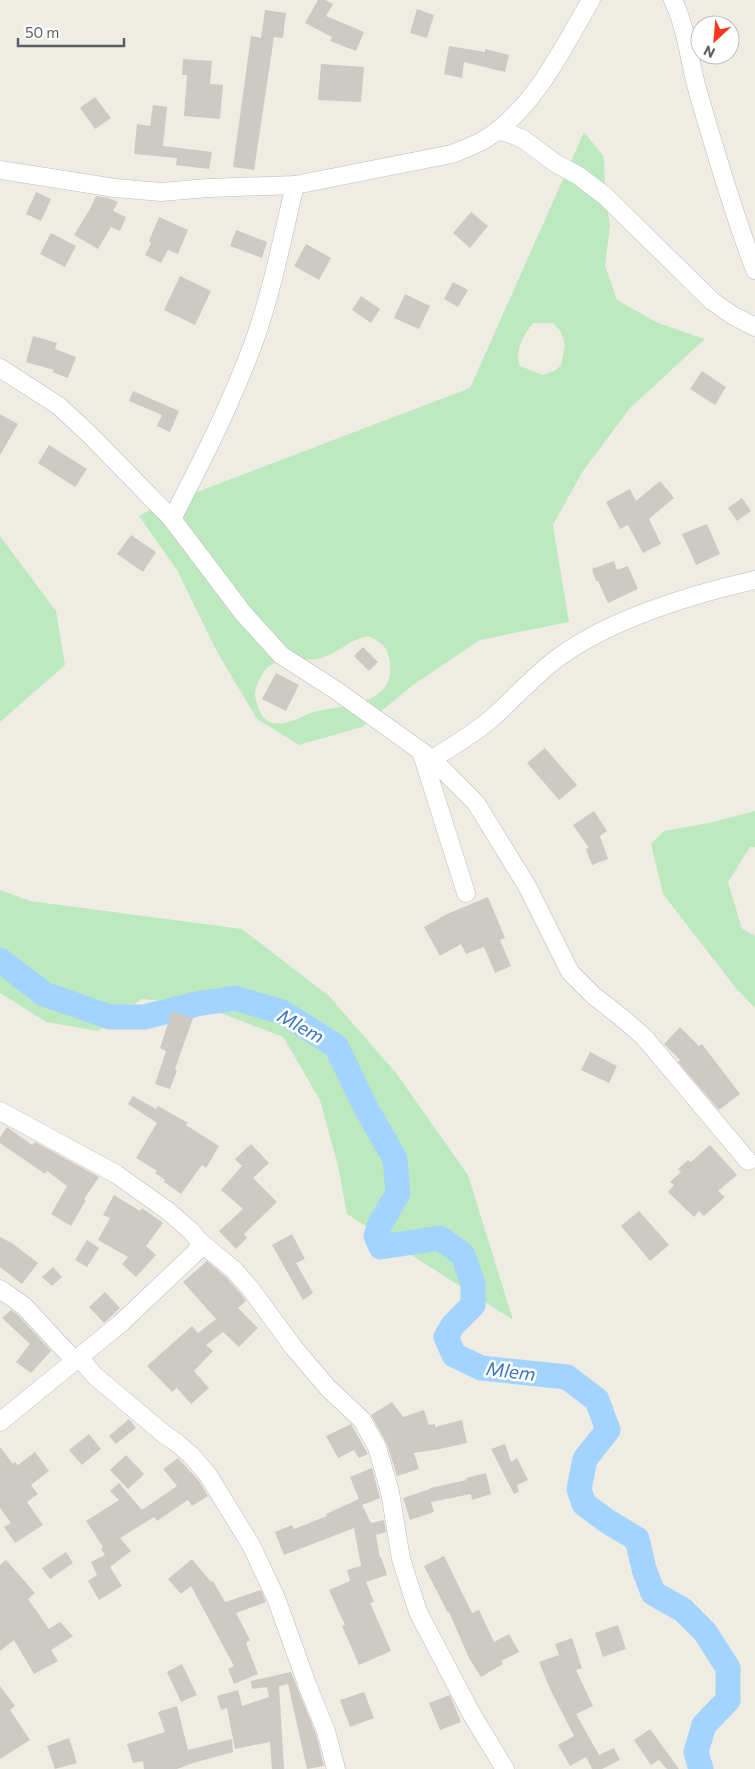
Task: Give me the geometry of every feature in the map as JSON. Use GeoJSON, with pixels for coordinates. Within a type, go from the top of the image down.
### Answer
{"type":"FeatureCollection","features":[{"type":"Feature","properties":{"kind":"street"},"geometry":{"type":"LineString","coordinates":[[0,170],[115,188],[161,192],[208,188],[295,185],[452,154],[470,147],[508,122],[538,88],[591,0]]}},
{"type":"Feature","properties":{"kind":"street"},"geometry":{"type":"LineString","coordinates":[[673,0],[683,21],[698,90],[742,234],[755,270]]}},
{"type":"Feature","properties":{"kind":"street"},"geometry":{"type":"LineString","coordinates":[[497,131],[523,139],[605,196],[712,301],[732,315],[755,327]]}},
{"type":"Feature","properties":{"kind":"street"},"geometry":{"type":"LineString","coordinates":[[172,519],[209,449],[250,352],[270,288],[295,185]]}},
{"type":"Feature","properties":{"kind":"street"},"geometry":{"type":"LineString","coordinates":[[0,368],[59,406],[172,519],[243,613],[281,655],[336,691],[427,756],[476,803],[527,886],[570,972],[594,996],[644,1037],[748,1161]]}},
{"type":"Feature","properties":{"kind":"street"},"geometry":{"type":"LineString","coordinates":[[427,756],[491,719],[558,658],[588,640],[660,607],[719,588],[755,580]]}},
{"type":"Feature","properties":{"kind":"street"},"geometry":{"type":"LineString","coordinates":[[427,756],[466,893]]}},
{"type":"Feature","properties":{"kind":"street"},"geometry":{"type":"LineString","coordinates":[[0,1111],[116,1174],[168,1211],[239,1276],[294,1348],[328,1388],[362,1420],[377,1447],[390,1492],[401,1559],[418,1612],[471,1713],[505,1769]]}},
{"type":"Feature","properties":{"kind":"street"},"geometry":{"type":"LineString","coordinates":[[0,1422],[122,1323],[184,1265],[198,1250],[199,1241]]}},
{"type":"Feature","properties":{"kind":"street"},"geometry":{"type":"LineString","coordinates":[[0,1289],[24,1306],[95,1376],[164,1434],[177,1442],[208,1475],[251,1545],[276,1598],[326,1731],[336,1769]]}},
{"type":"Feature","properties":{"kind":"green space"},"geometry":{"type":"Polygon","coordinates":[[[584,132],[604,157],[605,196],[610,225],[605,265],[617,300],[658,323],[705,339],[630,408],[583,471],[553,525],[569,622],[480,640],[413,685],[362,727],[299,745],[257,719],[216,650],[177,570],[139,516],[150,510],[470,388],[584,132]],[[533,323],[521,343],[518,360],[520,366],[543,375],[556,370],[561,365],[565,345],[561,332],[553,323],[533,323]],[[368,636],[355,640],[321,658],[280,661],[268,667],[256,687],[255,693],[261,714],[270,722],[282,723],[317,711],[354,704],[376,695],[385,687],[389,677],[390,663],[384,646],[368,636]]]}},
{"type":"Feature","properties":{"kind":"green space"},"geometry":{"type":"Polygon","coordinates":[[[0,536],[56,611],[65,665],[0,722],[0,536]]]}},
{"type":"Feature","properties":{"kind":"green space"},"geometry":{"type":"Polygon","coordinates":[[[755,811],[755,847],[750,847],[728,882],[742,929],[755,936],[755,1008],[735,987],[663,894],[651,844],[664,831],[709,823],[755,811]]]}},
{"type":"Feature","properties":{"kind":"green space"},"geometry":{"type":"Polygon","coordinates":[[[0,890],[30,901],[242,929],[329,996],[396,1073],[468,1175],[513,1320],[347,1214],[338,1166],[320,1100],[283,1037],[197,1004],[142,999],[98,1031],[46,1022],[0,993],[0,890]]]}},
{"type":"Feature","properties":{"kind":"building"},"geometry":{"type":"Polygon","coordinates":[[[318,0],[325,0],[333,4],[326,16],[364,32],[356,51],[330,41],[332,37],[305,23],[318,0]]]}},
{"type":"Feature","properties":{"kind":"building"},"geometry":{"type":"Polygon","coordinates":[[[417,9],[434,15],[427,38],[410,33],[417,9]]]}},
{"type":"Feature","properties":{"kind":"building"},"geometry":{"type":"Polygon","coordinates":[[[265,10],[286,13],[283,38],[274,37],[254,170],[233,167],[251,36],[261,38],[265,10]]]}},
{"type":"Feature","properties":{"kind":"building"},"geometry":{"type":"Polygon","coordinates":[[[449,46],[485,52],[485,49],[509,55],[505,72],[464,62],[462,78],[444,74],[449,46]]]}},
{"type":"Feature","properties":{"kind":"building"},"geometry":{"type":"Polygon","coordinates":[[[183,59],[212,61],[210,84],[223,85],[220,119],[184,116],[187,75],[182,75],[183,59]]]}},
{"type":"Feature","properties":{"kind":"building"},"geometry":{"type":"Polygon","coordinates":[[[321,64],[364,67],[361,102],[318,100],[321,64]]]}},
{"type":"Feature","properties":{"kind":"building"},"geometry":{"type":"Polygon","coordinates":[[[95,97],[111,118],[95,129],[80,108],[95,97]]]}},
{"type":"Feature","properties":{"kind":"building"},"geometry":{"type":"Polygon","coordinates":[[[153,105],[167,107],[163,146],[212,152],[209,169],[176,165],[177,158],[134,154],[137,124],[150,126],[153,105]]]}},
{"type":"Feature","properties":{"kind":"building"},"geometry":{"type":"Polygon","coordinates":[[[36,192],[51,199],[41,221],[26,214],[36,192]]]}},
{"type":"Feature","properties":{"kind":"building"},"geometry":{"type":"Polygon","coordinates":[[[96,196],[118,202],[113,211],[126,217],[120,231],[111,227],[98,249],[74,235],[96,196]]]}},
{"type":"Feature","properties":{"kind":"building"},"geometry":{"type":"Polygon","coordinates":[[[471,212],[488,226],[470,248],[453,233],[471,212]]]}},
{"type":"Feature","properties":{"kind":"building"},"geometry":{"type":"Polygon","coordinates":[[[159,217],[188,230],[178,254],[168,250],[161,263],[145,255],[159,217]]]}},
{"type":"Feature","properties":{"kind":"building"},"geometry":{"type":"Polygon","coordinates":[[[236,230],[267,242],[262,258],[230,246],[236,230]]]}},
{"type":"Feature","properties":{"kind":"building"},"geometry":{"type":"Polygon","coordinates":[[[51,233],[76,246],[65,267],[40,254],[51,233]]]}},
{"type":"Feature","properties":{"kind":"building"},"geometry":{"type":"Polygon","coordinates":[[[306,244],[331,258],[319,280],[294,266],[306,244]]]}},
{"type":"Feature","properties":{"kind":"building"},"geometry":{"type":"Polygon","coordinates":[[[180,276],[211,291],[195,325],[164,310],[180,276]]]}},
{"type":"Feature","properties":{"kind":"building"},"geometry":{"type":"Polygon","coordinates":[[[453,282],[468,290],[458,307],[444,299],[453,282]]]}},
{"type":"Feature","properties":{"kind":"building"},"geometry":{"type":"Polygon","coordinates":[[[405,294],[430,306],[419,329],[394,318],[405,294]]]}},
{"type":"Feature","properties":{"kind":"building"},"geometry":{"type":"Polygon","coordinates":[[[361,296],[380,309],[371,323],[352,310],[361,296]]]}},
{"type":"Feature","properties":{"kind":"building"},"geometry":{"type":"Polygon","coordinates":[[[33,336],[57,343],[55,349],[76,357],[68,378],[52,372],[54,370],[26,362],[33,336]]]}},
{"type":"Feature","properties":{"kind":"building"},"geometry":{"type":"Polygon","coordinates":[[[702,371],[726,387],[715,405],[690,389],[702,371]]]}},
{"type":"Feature","properties":{"kind":"building"},"geometry":{"type":"Polygon","coordinates":[[[133,391],[179,411],[170,432],[157,426],[162,415],[129,401],[133,391]]]}},
{"type":"Feature","properties":{"kind":"building"},"geometry":{"type":"Polygon","coordinates":[[[0,414],[18,424],[0,455],[0,414]]]}},
{"type":"Feature","properties":{"kind":"building"},"geometry":{"type":"Polygon","coordinates":[[[49,445],[87,469],[75,487],[38,463],[49,445]]]}},
{"type":"Feature","properties":{"kind":"building"},"geometry":{"type":"Polygon","coordinates":[[[660,481],[674,498],[649,519],[661,544],[643,553],[628,525],[620,529],[606,502],[630,489],[636,501],[660,481]]]}},
{"type":"Feature","properties":{"kind":"building"},"geometry":{"type":"Polygon","coordinates":[[[742,498],[751,511],[737,521],[728,508],[742,498]]]}},
{"type":"Feature","properties":{"kind":"building"},"geometry":{"type":"Polygon","coordinates":[[[707,524],[720,554],[696,565],[682,534],[707,524]]]}},
{"type":"Feature","properties":{"kind":"building"},"geometry":{"type":"Polygon","coordinates":[[[131,535],[156,552],[143,572],[117,554],[131,535]]]}},
{"type":"Feature","properties":{"kind":"building"},"geometry":{"type":"Polygon","coordinates":[[[614,561],[617,570],[628,566],[638,589],[608,603],[592,569],[614,561]]]}},
{"type":"Feature","properties":{"kind":"building"},"geometry":{"type":"Polygon","coordinates":[[[363,647],[378,662],[369,671],[354,656],[363,647]]]}},
{"type":"Feature","properties":{"kind":"building"},"geometry":{"type":"Polygon","coordinates":[[[276,673],[299,685],[286,711],[262,699],[276,673]]]}},
{"type":"Feature","properties":{"kind":"building"},"geometry":{"type":"Polygon","coordinates":[[[545,748],[577,785],[559,800],[527,763],[545,748]]]}},
{"type":"Feature","properties":{"kind":"building"},"geometry":{"type":"Polygon","coordinates":[[[594,811],[607,831],[600,836],[608,859],[592,865],[586,849],[589,848],[573,825],[594,811]]]}},
{"type":"Feature","properties":{"kind":"building"},"geometry":{"type":"Polygon","coordinates":[[[488,897],[505,938],[500,940],[511,966],[495,973],[484,947],[466,954],[461,944],[440,956],[424,927],[447,914],[488,897]]]}},
{"type":"Feature","properties":{"kind":"building"},"geometry":{"type":"Polygon","coordinates":[[[172,1011],[193,1018],[170,1089],[155,1084],[166,1051],[160,1048],[172,1011]]]}},
{"type":"Feature","properties":{"kind":"building"},"geometry":{"type":"Polygon","coordinates":[[[680,1027],[699,1046],[702,1044],[740,1094],[719,1110],[678,1062],[680,1060],[664,1044],[680,1027]]]}},
{"type":"Feature","properties":{"kind":"building"},"geometry":{"type":"Polygon","coordinates":[[[590,1052],[617,1066],[609,1083],[581,1070],[590,1052]]]}},
{"type":"Feature","properties":{"kind":"building"},"geometry":{"type":"Polygon","coordinates":[[[133,1096],[156,1109],[158,1106],[188,1123],[186,1125],[219,1146],[206,1168],[202,1165],[181,1194],[164,1182],[165,1180],[155,1173],[157,1171],[136,1158],[157,1123],[128,1104],[133,1096]]]}},
{"type":"Feature","properties":{"kind":"building"},"geometry":{"type":"Polygon","coordinates":[[[7,1127],[32,1145],[35,1142],[99,1177],[84,1199],[86,1200],[71,1226],[51,1214],[67,1186],[47,1171],[45,1174],[0,1143],[0,1137],[7,1127]]]}},
{"type":"Feature","properties":{"kind":"building"},"geometry":{"type":"Polygon","coordinates":[[[251,1144],[269,1163],[253,1178],[277,1202],[244,1234],[247,1238],[236,1249],[219,1231],[243,1209],[221,1190],[242,1166],[235,1159],[251,1144]]]}},
{"type":"Feature","properties":{"kind":"building"},"geometry":{"type":"Polygon","coordinates":[[[710,1145],[737,1175],[718,1191],[725,1197],[704,1216],[699,1211],[694,1217],[668,1192],[674,1185],[670,1182],[681,1172],[678,1169],[688,1160],[691,1162],[710,1145]]]}},
{"type":"Feature","properties":{"kind":"building"},"geometry":{"type":"Polygon","coordinates":[[[114,1195],[140,1211],[142,1208],[163,1223],[146,1246],[156,1255],[136,1277],[122,1264],[128,1257],[98,1240],[110,1218],[103,1215],[114,1195]]]}},
{"type":"Feature","properties":{"kind":"building"},"geometry":{"type":"Polygon","coordinates":[[[639,1211],[669,1245],[650,1261],[621,1226],[639,1211]]]}},
{"type":"Feature","properties":{"kind":"building"},"geometry":{"type":"Polygon","coordinates":[[[292,1234],[305,1259],[296,1263],[313,1293],[303,1300],[272,1245],[292,1234]]]}},
{"type":"Feature","properties":{"kind":"building"},"geometry":{"type":"Polygon","coordinates":[[[0,1237],[12,1243],[38,1263],[22,1284],[0,1267],[0,1237]]]}},
{"type":"Feature","properties":{"kind":"building"},"geometry":{"type":"Polygon","coordinates":[[[87,1240],[99,1248],[87,1267],[75,1260],[87,1240]]]}},
{"type":"Feature","properties":{"kind":"building"},"geometry":{"type":"Polygon","coordinates":[[[207,1261],[227,1278],[242,1295],[246,1301],[238,1308],[258,1328],[239,1347],[223,1332],[206,1345],[213,1351],[194,1371],[209,1388],[191,1404],[177,1388],[172,1392],[147,1366],[192,1326],[198,1333],[216,1319],[183,1282],[207,1261]]]}},
{"type":"Feature","properties":{"kind":"building"},"geometry":{"type":"Polygon","coordinates":[[[53,1267],[62,1277],[52,1286],[42,1277],[53,1267]]]}},
{"type":"Feature","properties":{"kind":"building"},"geometry":{"type":"Polygon","coordinates":[[[105,1292],[120,1308],[104,1323],[89,1307],[105,1292]]]}},
{"type":"Feature","properties":{"kind":"building"},"geometry":{"type":"Polygon","coordinates":[[[11,1310],[17,1314],[51,1351],[31,1373],[16,1362],[30,1344],[2,1318],[11,1310]]]}},
{"type":"Feature","properties":{"kind":"building"},"geometry":{"type":"Polygon","coordinates":[[[392,1402],[403,1417],[424,1410],[429,1425],[435,1424],[435,1427],[462,1420],[467,1443],[414,1453],[419,1469],[397,1476],[387,1444],[371,1415],[392,1402]]]}},
{"type":"Feature","properties":{"kind":"building"},"geometry":{"type":"Polygon","coordinates":[[[129,1419],[136,1428],[116,1444],[109,1436],[129,1419]]]}},
{"type":"Feature","properties":{"kind":"building"},"geometry":{"type":"Polygon","coordinates":[[[351,1424],[368,1454],[359,1458],[354,1450],[338,1458],[326,1436],[351,1424]]]}},
{"type":"Feature","properties":{"kind":"building"},"geometry":{"type":"Polygon","coordinates":[[[89,1434],[101,1449],[82,1465],[69,1450],[89,1434]]]}},
{"type":"Feature","properties":{"kind":"building"},"geometry":{"type":"Polygon","coordinates":[[[505,1444],[511,1462],[517,1458],[528,1480],[517,1485],[519,1492],[514,1494],[491,1449],[505,1444]]]}},
{"type":"Feature","properties":{"kind":"building"},"geometry":{"type":"Polygon","coordinates":[[[0,1447],[13,1464],[15,1462],[18,1465],[35,1452],[49,1471],[31,1485],[38,1494],[27,1502],[43,1525],[15,1543],[4,1527],[11,1523],[0,1508],[0,1447]]]}},
{"type":"Feature","properties":{"kind":"building"},"geometry":{"type":"Polygon","coordinates":[[[126,1455],[144,1474],[128,1489],[110,1470],[126,1455]]]}},
{"type":"Feature","properties":{"kind":"building"},"geometry":{"type":"Polygon","coordinates":[[[178,1458],[199,1481],[208,1496],[192,1506],[188,1500],[157,1521],[154,1517],[120,1538],[131,1551],[110,1567],[122,1586],[99,1600],[88,1581],[97,1575],[91,1562],[105,1555],[101,1549],[103,1547],[86,1521],[119,1500],[110,1491],[119,1483],[142,1510],[177,1486],[163,1469],[178,1458]]]}},
{"type":"Feature","properties":{"kind":"building"},"geometry":{"type":"Polygon","coordinates":[[[372,1468],[380,1498],[362,1505],[371,1523],[384,1520],[386,1532],[376,1535],[380,1558],[387,1575],[366,1582],[374,1602],[370,1603],[391,1651],[359,1665],[342,1626],[345,1625],[329,1590],[350,1581],[347,1570],[361,1566],[354,1528],[284,1555],[275,1532],[292,1525],[294,1529],[327,1516],[326,1514],[359,1499],[350,1477],[372,1468]]]}},
{"type":"Feature","properties":{"kind":"building"},"geometry":{"type":"Polygon","coordinates":[[[486,1473],[491,1494],[472,1500],[471,1494],[431,1502],[434,1512],[410,1520],[403,1498],[430,1488],[467,1480],[466,1478],[486,1473]]]}},
{"type":"Feature","properties":{"kind":"building"},"geometry":{"type":"Polygon","coordinates":[[[66,1552],[73,1563],[50,1579],[42,1568],[66,1552]]]}},
{"type":"Feature","properties":{"kind":"building"},"geometry":{"type":"Polygon","coordinates":[[[444,1556],[472,1613],[479,1610],[494,1642],[509,1634],[519,1652],[501,1661],[503,1664],[481,1677],[469,1658],[449,1612],[424,1566],[444,1556]]]}},
{"type":"Feature","properties":{"kind":"building"},"geometry":{"type":"Polygon","coordinates":[[[192,1559],[211,1582],[213,1581],[225,1602],[261,1590],[266,1602],[236,1613],[250,1640],[246,1643],[258,1674],[234,1684],[228,1669],[234,1666],[191,1586],[181,1594],[168,1579],[192,1559]]]}},
{"type":"Feature","properties":{"kind":"building"},"geometry":{"type":"Polygon","coordinates":[[[6,1560],[35,1593],[28,1599],[49,1629],[60,1622],[73,1636],[51,1650],[58,1661],[34,1674],[14,1640],[0,1651],[0,1565],[6,1560]]]}},
{"type":"Feature","properties":{"kind":"building"},"geometry":{"type":"Polygon","coordinates":[[[618,1625],[626,1649],[603,1657],[595,1633],[618,1625]]]}},
{"type":"Feature","properties":{"kind":"building"},"geometry":{"type":"Polygon","coordinates":[[[572,1638],[582,1668],[576,1670],[593,1706],[576,1714],[599,1755],[614,1748],[620,1760],[602,1769],[592,1769],[586,1757],[570,1766],[558,1745],[574,1736],[551,1691],[539,1662],[559,1655],[555,1644],[572,1638]]]}},
{"type":"Feature","properties":{"kind":"building"},"geometry":{"type":"Polygon","coordinates":[[[182,1664],[197,1695],[181,1702],[167,1672],[182,1664]]]}},
{"type":"Feature","properties":{"kind":"building"},"geometry":{"type":"Polygon","coordinates":[[[291,1672],[316,1734],[324,1766],[307,1769],[288,1684],[279,1686],[284,1769],[272,1769],[270,1742],[235,1749],[227,1708],[221,1710],[217,1696],[238,1690],[242,1706],[269,1697],[267,1687],[252,1689],[251,1681],[291,1672]]]}},
{"type":"Feature","properties":{"kind":"building"},"geometry":{"type":"Polygon","coordinates":[[[0,1686],[15,1706],[10,1710],[30,1740],[0,1759],[0,1686]]]}},
{"type":"Feature","properties":{"kind":"building"},"geometry":{"type":"Polygon","coordinates":[[[364,1692],[374,1718],[350,1727],[340,1700],[364,1692]]]}},
{"type":"Feature","properties":{"kind":"building"},"geometry":{"type":"Polygon","coordinates":[[[450,1695],[461,1722],[440,1730],[429,1703],[450,1695]]]}},
{"type":"Feature","properties":{"kind":"building"},"geometry":{"type":"Polygon","coordinates":[[[177,1706],[188,1750],[232,1739],[233,1752],[177,1769],[144,1769],[143,1761],[133,1763],[127,1744],[165,1732],[158,1712],[177,1706]]]}},
{"type":"Feature","properties":{"kind":"building"},"geometry":{"type":"Polygon","coordinates":[[[650,1729],[679,1769],[667,1769],[659,1760],[651,1765],[634,1740],[650,1729]]]}},
{"type":"Feature","properties":{"kind":"building"},"geometry":{"type":"Polygon","coordinates":[[[69,1738],[77,1763],[55,1769],[47,1746],[69,1738]]]}},
{"type":"Feature","properties":{"kind":"waterway","name":"Mlem"},"geometry":{"type":"LineString","coordinates":[[0,960],[44,994],[110,1017],[144,1017],[197,1004],[235,998],[282,1012],[336,1046],[366,1108],[395,1159],[398,1193],[380,1224],[376,1236],[381,1247],[440,1238],[463,1255],[473,1284],[473,1305],[453,1325],[446,1337],[454,1355],[481,1368],[567,1377],[597,1400],[608,1430],[585,1459],[579,1489],[584,1504],[607,1521],[637,1539],[644,1569],[653,1593],[683,1610],[705,1632],[728,1668],[728,1700],[704,1725],[696,1752],[701,1769]]}}]}
